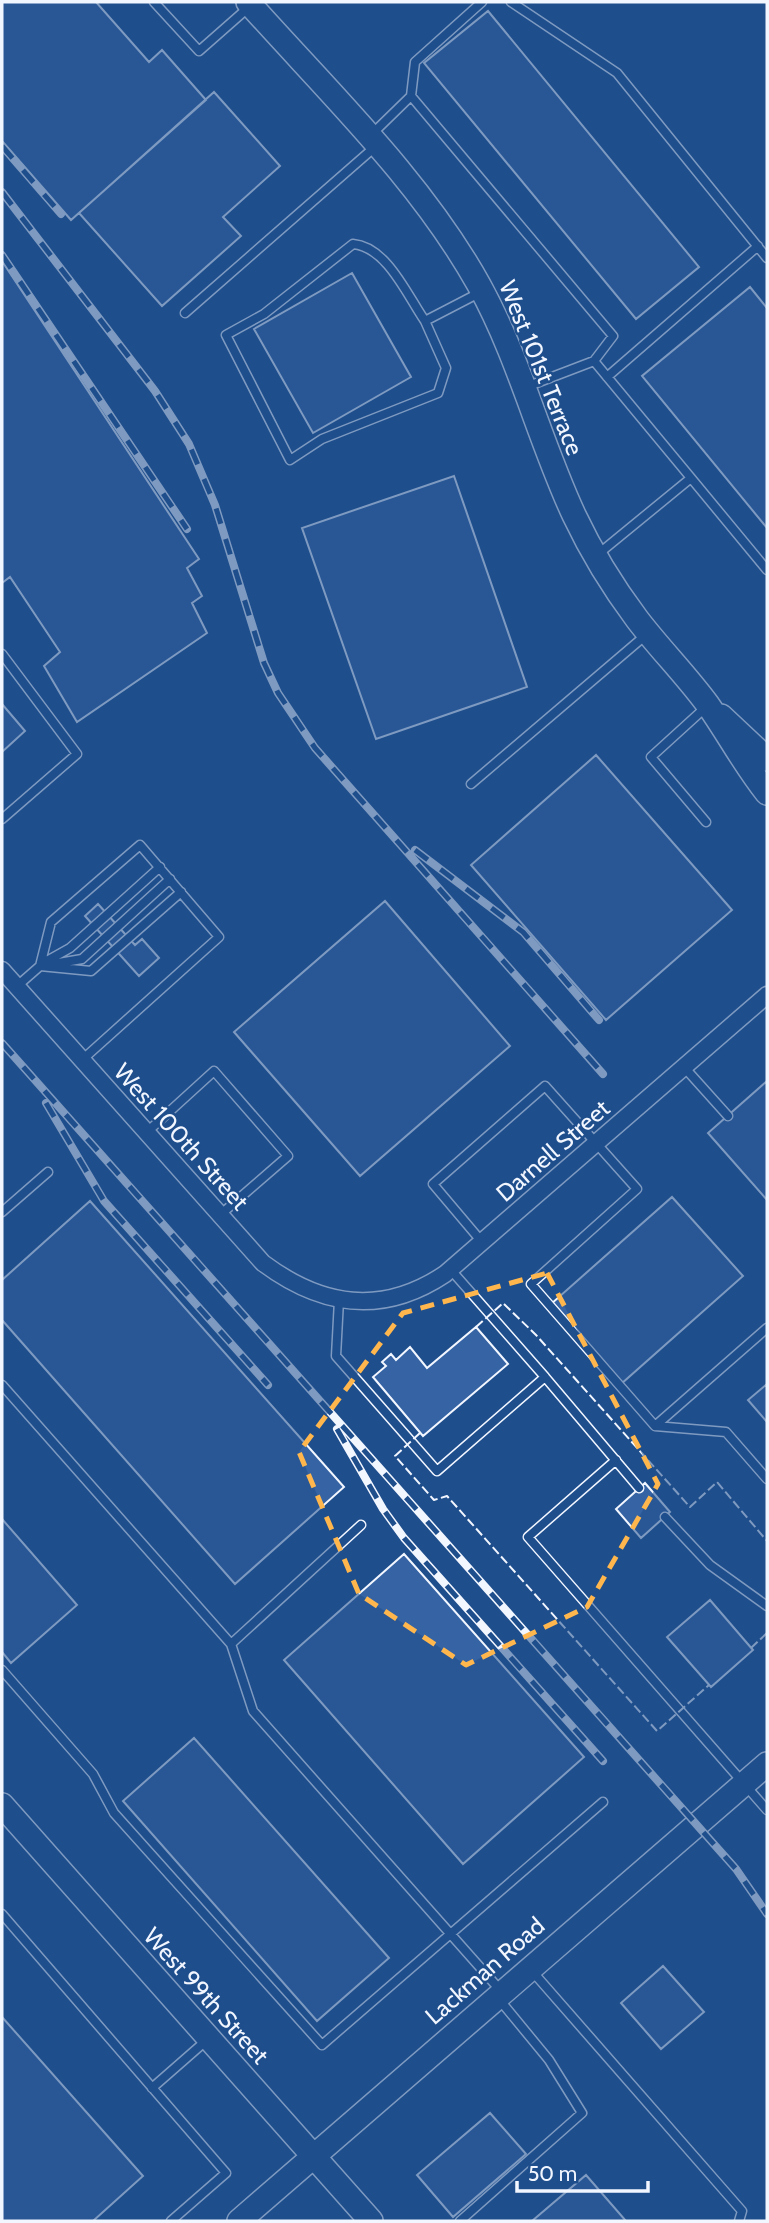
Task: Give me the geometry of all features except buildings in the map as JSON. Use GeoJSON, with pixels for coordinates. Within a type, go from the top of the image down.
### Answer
{"type":"FeatureCollection","features":[{"type":"Feature","properties":{"kind":"main road","name":"West 101st Terrace"},"geometry":{"type":"LineString","coordinates":[[249,4],[372,142],[447,233],[482,291],[524,388],[554,469],[597,555],[649,633],[708,705],[767,759]]}},
{"type":"Feature","properties":{"kind":"main road","name":"West 101st Terrace"},"geometry":{"type":"LineString","coordinates":[[708,705],[740,759],[767,793]]}},
{"type":"Feature","properties":{"kind":"main road","name":"Lackman Road"},"geometry":{"type":"LineString","coordinates":[[239,2221],[529,1967],[767,1764]]}},
{"type":"Feature","properties":{"kind":"main road","name":"West 99th Street"},"geometry":{"type":"LineString","coordinates":[[2,1805],[371,2221]]}},
{"type":"Feature","properties":{"kind":"street","name":"West 100th Street"},"geometry":{"type":"LineString","coordinates":[[2,970],[263,1263],[292,1284],[321,1297],[344,1301]]}},
{"type":"Feature","properties":{"kind":"street","name":"Darnell Street"},"geometry":{"type":"LineString","coordinates":[[344,1301],[399,1297],[428,1285],[451,1269],[767,995]]}},
{"type":"Feature","properties":{"kind":"lane"},"geometry":{"type":"LineString","coordinates":[[155,2],[199,51],[249,4]]}},
{"type":"Feature","properties":{"kind":"lane"},"geometry":{"type":"LineString","coordinates":[[185,313],[372,142],[411,96],[415,62],[482,2]]}},
{"type":"Feature","properties":{"kind":"lane"},"geometry":{"type":"LineString","coordinates":[[511,2],[617,73],[767,258]]}},
{"type":"Feature","properties":{"kind":"lane"},"geometry":{"type":"LineString","coordinates":[[411,96],[613,336],[594,361],[524,388]]}},
{"type":"Feature","properties":{"kind":"lane"},"geometry":{"type":"LineString","coordinates":[[353,244],[364,245],[378,252],[425,321],[446,368],[438,393],[322,439],[290,460],[226,335],[264,314],[353,244]]}},
{"type":"Feature","properties":{"kind":"lane"},"geometry":{"type":"LineString","coordinates":[[607,377],[758,246]]}},
{"type":"Feature","properties":{"kind":"lane"},"geometry":{"type":"LineString","coordinates":[[425,321],[482,291]]}},
{"type":"Feature","properties":{"kind":"lane"},"geometry":{"type":"LineString","coordinates":[[594,361],[767,570]]}},
{"type":"Feature","properties":{"kind":"lane"},"geometry":{"type":"LineString","coordinates":[[597,555],[691,478]]}},
{"type":"Feature","properties":{"kind":"lane"},"geometry":{"type":"LineString","coordinates":[[471,784],[649,633]]}},
{"type":"Feature","properties":{"kind":"lane"},"geometry":{"type":"LineString","coordinates":[[2,654],[77,754],[2,819]]}},
{"type":"Feature","properties":{"kind":"lane"},"geometry":{"type":"LineString","coordinates":[[706,822],[651,757],[708,705]]}},
{"type":"Feature","properties":{"kind":"lane"},"geometry":{"type":"LineString","coordinates":[[40,966],[51,922],[140,845],[219,937],[82,1060]]}},
{"type":"Feature","properties":{"kind":"lane"},"geometry":{"type":"LineString","coordinates":[[16,987],[40,966],[70,948],[160,867]]}},
{"type":"Feature","properties":{"kind":"lane"},"geometry":{"type":"LineString","coordinates":[[40,966],[82,959],[170,879]]}},
{"type":"Feature","properties":{"kind":"lane"},"geometry":{"type":"LineString","coordinates":[[40,966],[91,971],[180,892]]}},
{"type":"Feature","properties":{"kind":"lane"},"geometry":{"type":"LineString","coordinates":[[684,1067],[728,1116]]}},
{"type":"Feature","properties":{"kind":"lane"},"geometry":{"type":"LineString","coordinates":[[146,1132],[214,1071],[288,1156],[220,1215]]}},
{"type":"Feature","properties":{"kind":"lane"},"geometry":{"type":"LineString","coordinates":[[482,1242],[433,1184],[545,1086],[637,1189],[531,1284],[655,1426],[726,1432],[767,1479]]}},
{"type":"Feature","properties":{"kind":"lane"},"geometry":{"type":"LineString","coordinates":[[2,1212],[48,1172]]}},
{"type":"Feature","properties":{"kind":"lane"},"geometry":{"type":"LineString","coordinates":[[451,1269],[639,1488]]}},
{"type":"Feature","properties":{"kind":"lane"},"geometry":{"type":"LineString","coordinates":[[344,1301],[336,1356],[436,1471],[545,1377]]}},
{"type":"Feature","properties":{"kind":"lane"},"geometry":{"type":"LineString","coordinates":[[655,1426],[767,1328]]}},
{"type":"Feature","properties":{"kind":"lane"},"geometry":{"type":"LineString","coordinates":[[2,1385],[231,1644],[253,1711],[499,1993],[549,2060],[582,2113],[460,2221]]}},
{"type":"Feature","properties":{"kind":"lane"},"geometry":{"type":"LineString","coordinates":[[616,1460],[528,1537],[767,1810]]}},
{"type":"Feature","properties":{"kind":"lane"},"geometry":{"type":"LineString","coordinates":[[665,1517],[710,1565],[767,1606]]}},
{"type":"Feature","properties":{"kind":"lane"},"geometry":{"type":"LineString","coordinates":[[231,1644],[361,1525]]}},
{"type":"Feature","properties":{"kind":"lane"},"geometry":{"type":"LineString","coordinates":[[2,1670],[93,1774],[114,1813],[322,2045],[603,1802]]}},
{"type":"Feature","properties":{"kind":"lane"},"geometry":{"type":"LineString","coordinates":[[2,1914],[226,2173],[171,2221]]}},
{"type":"Feature","properties":{"kind":"lane"},"geometry":{"type":"LineString","coordinates":[[529,1967],[742,2211],[739,2221]]}},
{"type":"Feature","properties":{"kind":"lane"},"geometry":{"type":"LineString","coordinates":[[152,2088],[209,2038]]}},
{"type":"Feature","properties":{"kind":"highlighted area"},"geometry":{"type":"Polygon","coordinates":[[[547,1273],[658,1484],[587,1607],[466,1665],[359,1594],[299,1452],[403,1313],[547,1273]]]}},
{"type":"Feature","properties":{"kind":"railway"},"geometry":{"type":"LineString","coordinates":[[2,146],[61,214]]}},
{"type":"Feature","properties":{"kind":"railway"},"geometry":{"type":"LineString","coordinates":[[2,192],[155,391],[189,444],[215,505],[264,663],[278,693],[315,748],[603,1074]]}},
{"type":"Feature","properties":{"kind":"railway"},"geometry":{"type":"LineString","coordinates":[[2,255],[187,529]]}},
{"type":"Feature","properties":{"kind":"railway"},"geometry":{"type":"LineString","coordinates":[[415,850],[523,932],[599,1020]]}},
{"type":"Feature","properties":{"kind":"railway"},"geometry":{"type":"LineString","coordinates":[[2,1043],[736,1869],[767,1914]]}},
{"type":"Feature","properties":{"kind":"railway"},"geometry":{"type":"LineString","coordinates":[[46,1103],[104,1201],[268,1385]]}},
{"type":"Feature","properties":{"kind":"railway"},"geometry":{"type":"LineString","coordinates":[[337,1429],[383,1509],[404,1538],[603,1761]]}},
{"type":"Feature","properties":{"kind":"fence"},"geometry":{"type":"LineString","coordinates":[[476,1327],[503,1303],[536,1335],[690,1507],[717,1482],[767,1541]]}},
{"type":"Feature","properties":{"kind":"fence"},"geometry":{"type":"LineString","coordinates":[[420,1433],[395,1456],[434,1500],[447,1496],[657,1731],[709,1685]]}},
{"type":"Feature","properties":{"kind":"fence"},"geometry":{"type":"LineString","coordinates":[[751,1648],[767,1633]]}}]}
